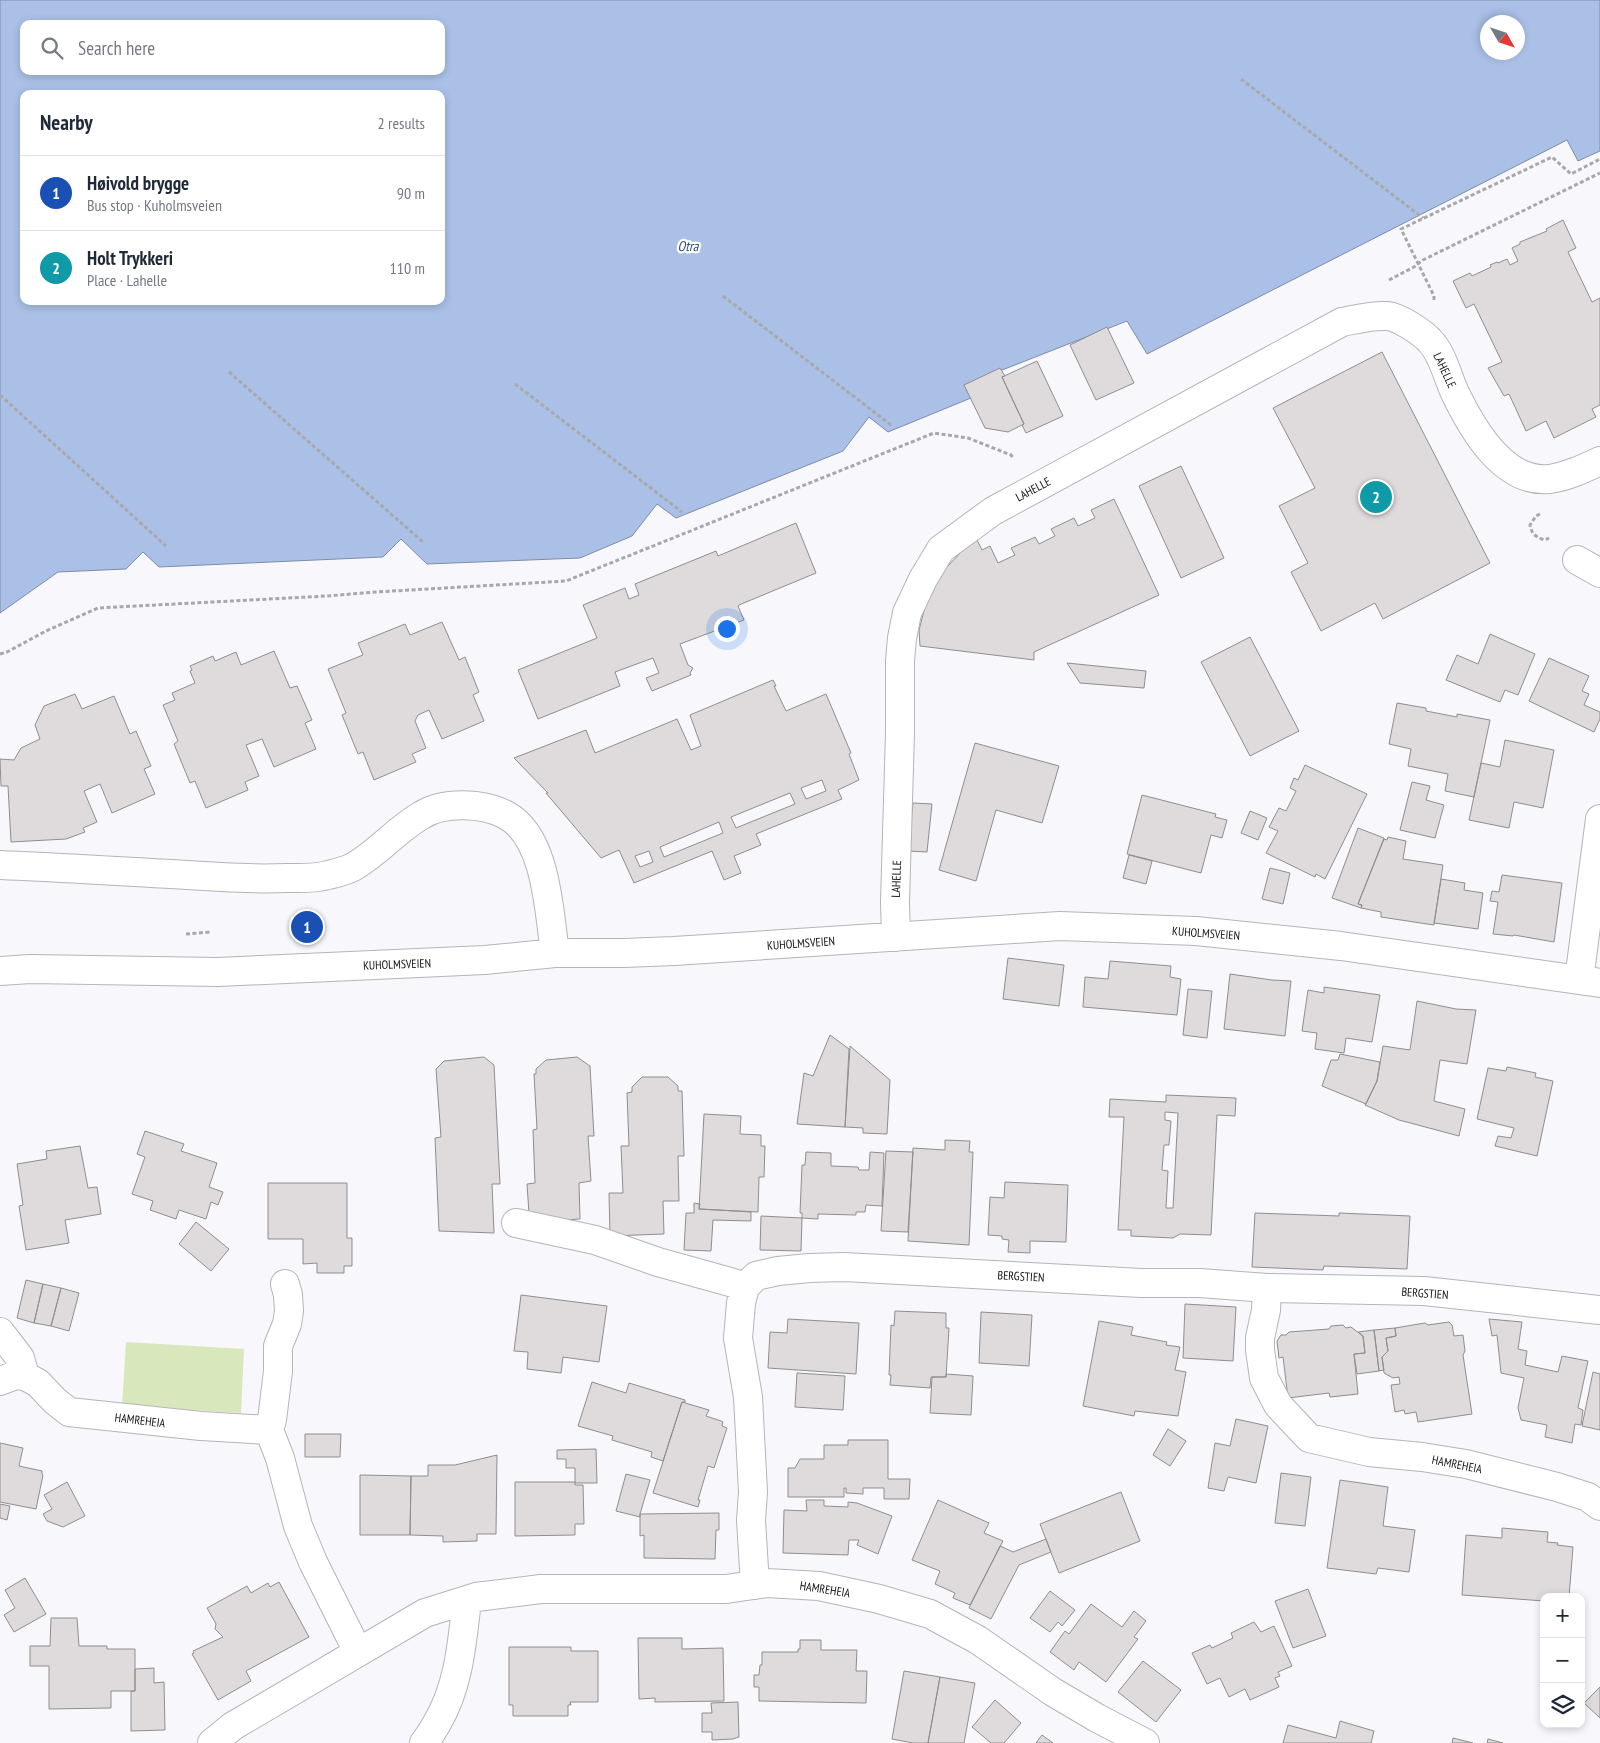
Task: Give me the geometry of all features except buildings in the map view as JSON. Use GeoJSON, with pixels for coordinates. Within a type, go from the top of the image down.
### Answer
{"type":"FeatureCollection","features":[{"type":"Feature","properties":{"kind":"street","name":"LAHELLE"},"geometry":{"type":"LineString","coordinates":[[896,937],[895,902],[900,661],[907,613],[940,549],[993,511],[1342,322],[1362,317],[1389,316],[1409,325],[1430,341],[1442,362],[1456,395],[1480,438],[1514,472],[1528,478],[1548,479],[1568,475],[1600,461]]}},
{"type":"Feature","properties":{"kind":"street"},"geometry":{"type":"LineString","coordinates":[[0,865],[247,879],[325,876],[351,868],[369,857],[423,814],[448,806],[465,805],[490,809],[507,815],[532,842],[544,874],[555,953]]}},
{"type":"Feature","properties":{"kind":"street"},"geometry":{"type":"LineString","coordinates":[[1589,982],[1600,819]]}},
{"type":"Feature","properties":{"kind":"street","name":"KUHOLMSVEIEN"},"geometry":{"type":"LineString","coordinates":[[0,971],[30,969],[218,972],[485,960],[555,953],[674,951],[1060,926],[1196,931],[1341,946],[1589,982]]}},
{"type":"Feature","properties":{"kind":"street"},"geometry":{"type":"LineString","coordinates":[[516,1223],[595,1240],[658,1262],[745,1288],[741,1303],[738,1338],[748,1397],[753,1492],[751,1520],[755,1585]]}},
{"type":"Feature","properties":{"kind":"street","name":"BERGSTIEN"},"geometry":{"type":"LineString","coordinates":[[745,1288],[756,1276],[778,1271],[809,1268],[844,1268],[1141,1283],[1200,1283],[1267,1288],[1424,1291],[1600,1310]]}},
{"type":"Feature","properties":{"kind":"street"},"geometry":{"type":"LineString","coordinates":[[285,1284],[289,1311],[287,1324],[278,1346],[278,1372],[269,1430],[280,1458],[298,1526],[346,1632],[358,1652]]}},
{"type":"Feature","properties":{"kind":"street","name":"HAMREHEIA"},"geometry":{"type":"LineString","coordinates":[[1267,1288],[1266,1310],[1260,1338],[1264,1378],[1278,1405],[1309,1438],[1369,1452],[1422,1457],[1466,1464],[1556,1487],[1588,1498],[1600,1506]]}},
{"type":"Feature","properties":{"kind":"street","name":"HAMREHEIA"},"geometry":{"type":"LineString","coordinates":[[0,1332],[20,1358],[12,1378],[38,1382],[55,1401],[69,1412],[201,1426],[269,1430]]}},
{"type":"Feature","properties":{"kind":"street","name":"HAMREHEIA"},"geometry":{"type":"LineString","coordinates":[[212,1743],[233,1726],[425,1613],[476,1597],[541,1589],[726,1589],[767,1583],[819,1586],[879,1599],[930,1614],[978,1640],[1053,1692],[1145,1743]]}},
{"type":"Feature","properties":{"kind":"street"},"geometry":{"type":"LineString","coordinates":[[424,1743],[444,1711],[455,1682],[467,1600]]}},
{"type":"Feature","properties":{"kind":"path"},"geometry":{"type":"LineString","coordinates":[[1241,79],[1423,218]]}},
{"type":"Feature","properties":{"kind":"path"},"geometry":{"type":"LineString","coordinates":[[1430,341],[1434,296],[1400,229],[1552,157],[1571,174],[1600,159]]}},
{"type":"Feature","properties":{"kind":"path"},"geometry":{"type":"LineString","coordinates":[[1362,317],[1384,283],[1423,260],[1600,172]]}},
{"type":"Feature","properties":{"kind":"path"},"geometry":{"type":"LineString","coordinates":[[723,296],[891,425]]}},
{"type":"Feature","properties":{"kind":"path"},"geometry":{"type":"LineString","coordinates":[[228,372],[423,542]]}},
{"type":"Feature","properties":{"kind":"path"},"geometry":{"type":"LineString","coordinates":[[515,384],[682,512]]}},
{"type":"Feature","properties":{"kind":"path"},"geometry":{"type":"LineString","coordinates":[[0,395],[166,546]]}},
{"type":"Feature","properties":{"kind":"path"},"geometry":{"type":"LineString","coordinates":[[0,654],[98,608],[566,581],[934,434],[968,438],[1011,455],[1033,489]]}},
{"type":"Feature","properties":{"kind":"path"},"geometry":{"type":"LineString","coordinates":[[1544,512],[1536,516],[1530,524],[1531,532],[1537,538],[1545,540],[1553,537]]}},
{"type":"Feature","properties":{"kind":"green space"},"geometry":{"type":"Polygon","coordinates":[[[126,1342],[244,1349],[241,1413],[122,1406],[126,1342]]]}},
{"type":"Feature","properties":{"kind":"water","name":"Otra"},"geometry":{"type":"Polygon","coordinates":[[[0,0],[1600,0],[1600,151],[1578,161],[1567,140],[1147,354],[1127,321],[964,385],[971,398],[888,432],[869,417],[843,451],[676,518],[657,504],[632,536],[580,558],[427,564],[401,539],[383,557],[159,567],[143,552],[126,569],[58,572],[0,613],[0,0]]]}},
{"type":"Feature","properties":{"kind":"place","name":"Holt Trykkeri"},"geometry":{"type":"Point","coordinates":[1376,497]}},
{"type":"Feature","properties":{"kind":"place","name":"Høivold brygge"},"geometry":{"type":"Point","coordinates":[307,927]}}]}
